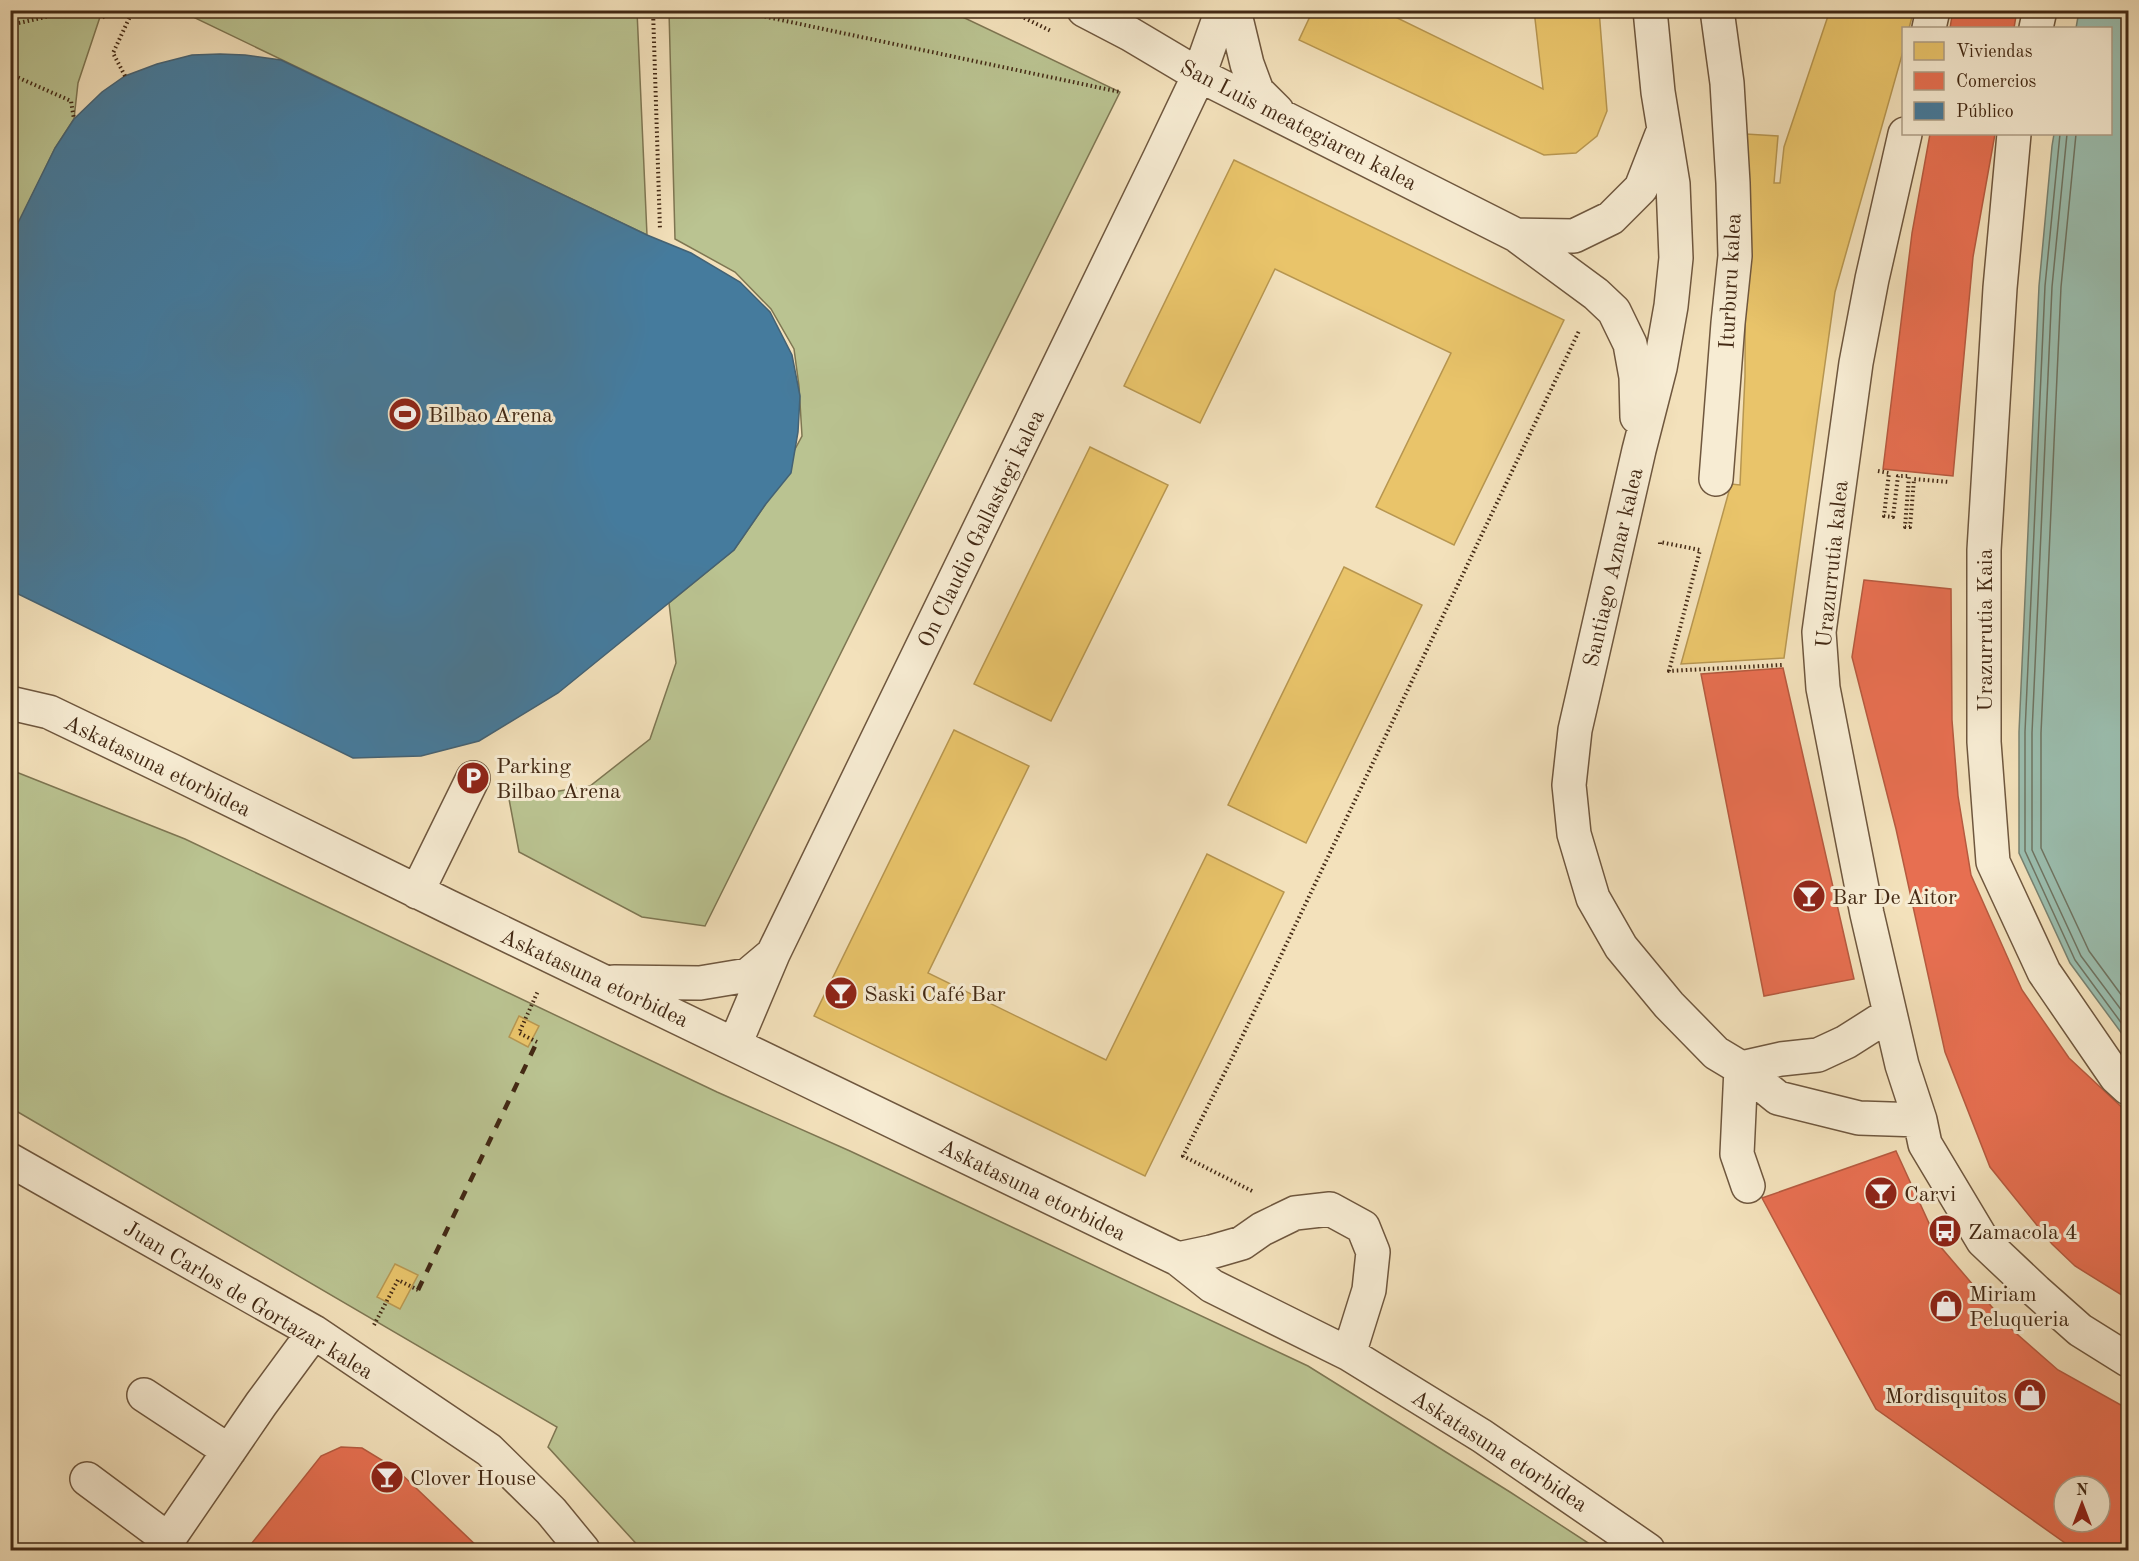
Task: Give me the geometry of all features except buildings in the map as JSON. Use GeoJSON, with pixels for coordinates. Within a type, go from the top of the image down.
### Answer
{"type":"FeatureCollection","features":[{"type":"Feature","properties":{"kind":"street","name":"San Luis meategiaren kalea"},"geometry":{"type":"LineString","coordinates":[[1084,10],[1199,75],[1516,236],[1596,294],[1614,311],[1630,344],[1636,377],[1639,450]]}},
{"type":"Feature","properties":{"kind":"street","name":"On Claudio Gallastegi kalea"},"geometry":{"type":"LineString","coordinates":[[735,1044],[773,954],[1199,75],[1222,10]]}},
{"type":"Feature","properties":{"kind":"street"},"geometry":{"type":"LineString","coordinates":[[1234,10],[1247,64],[1257,91],[1286,120]]}},
{"type":"Feature","properties":{"kind":"street","name":"Santiago Aznar kalea"},"geometry":{"type":"LineString","coordinates":[[1650,10],[1658,92],[1673,184],[1676,258],[1671,306],[1660,368],[1575,730],[1569,786],[1574,834],[1593,898],[1621,947],[1669,1005],[1716,1053],[1741,1068],[1778,1098],[1859,1118],[1920,1120]]}},
{"type":"Feature","properties":{"kind":"street","name":"Iturburu kalea"},"geometry":{"type":"LineString","coordinates":[[1716,479],[1728,323],[1736,256],[1727,83],[1717,10]]}},
{"type":"Feature","properties":{"kind":"street"},"geometry":{"type":"LineString","coordinates":[[1929,27],[1933,10]]}},
{"type":"Feature","properties":{"kind":"street"},"geometry":{"type":"LineString","coordinates":[[2036,27],[2040,10]]}},
{"type":"Feature","properties":{"kind":"street","name":"San Luis meategiaren kalea"},"geometry":{"type":"LineString","coordinates":[[1516,236],[1574,236],[1611,218],[1641,188],[1665,126]]}},
{"type":"Feature","properties":{"kind":"street","name":"Urazurrutia kalea"},"geometry":{"type":"LineString","coordinates":[[1905,135],[1872,279],[1856,363],[1819,632],[1823,688],[1867,914],[1902,1065],[1925,1143],[1983,1240],[2036,1292],[2080,1330],[2128,1360]]}},
{"type":"Feature","properties":{"kind":"street","name":"Urazurrutia Kaia"},"geometry":{"type":"LineString","coordinates":[[2014,135],[2000,288],[1984,550],[1984,742],[1993,862],[2044,972],[2116,1077],[2128,1088]]}},
{"type":"Feature","properties":{"kind":"street","name":"Askatasuna etorbidea"},"geometry":{"type":"LineString","coordinates":[[10,703],[49,712],[1178,1259],[1212,1286],[1349,1354],[1482,1436],[1648,1551]]}},
{"type":"Feature","properties":{"kind":"street"},"geometry":{"type":"LineString","coordinates":[[417,892],[473,778]]}},
{"type":"Feature","properties":{"kind":"street"},"geometry":{"type":"LineString","coordinates":[[604,982],[700,983],[748,975],[773,954]]}},
{"type":"Feature","properties":{"kind":"street"},"geometry":{"type":"LineString","coordinates":[[1748,1186],[1737,1154],[1741,1068],[1781,1059],[1818,1055],[1846,1042],[1890,1014]]}},
{"type":"Feature","properties":{"kind":"street","name":"Juan Carlos de Gortazar kalea"},"geometry":{"type":"LineString","coordinates":[[10,1160],[314,1332],[489,1450],[551,1511],[583,1551]]}},
{"type":"Feature","properties":{"kind":"street"},"geometry":{"type":"LineString","coordinates":[[1178,1259],[1242,1243],[1262,1229],[1295,1213],[1330,1209],[1363,1227],[1373,1252],[1370,1281],[1349,1354]]}},
{"type":"Feature","properties":{"kind":"street"},"geometry":{"type":"LineString","coordinates":[[87,1479],[165,1545],[314,1332]]}},
{"type":"Feature","properties":{"kind":"street"},"geometry":{"type":"LineString","coordinates":[[144,1395],[229,1451]]}},
{"type":"Feature","properties":{"kind":"path"},"geometry":{"type":"LineString","coordinates":[[10,25],[76,10]]}},
{"type":"Feature","properties":{"kind":"path"},"geometry":{"type":"LineString","coordinates":[[92,10],[106,18],[110,10]]}},
{"type":"Feature","properties":{"kind":"path"},"geometry":{"type":"LineString","coordinates":[[125,76],[113,53],[133,10]]}},
{"type":"Feature","properties":{"kind":"path"},"geometry":{"type":"LineString","coordinates":[[653,10],[660,230]]}},
{"type":"Feature","properties":{"kind":"path"},"geometry":{"type":"LineString","coordinates":[[734,10],[1120,92]]}},
{"type":"Feature","properties":{"kind":"path"},"geometry":{"type":"LineString","coordinates":[[10,74],[71,101],[74,119]]}},
{"type":"Feature","properties":{"kind":"path"},"geometry":{"type":"LineString","coordinates":[[1210,1170],[1184,1156],[1596,294]]}},
{"type":"Feature","properties":{"kind":"path"},"geometry":{"type":"LineString","coordinates":[[1875,471],[1888,473],[1884,516],[1893,517],[1898,476],[1909,476],[1905,526],[1910,527],[1914,479],[1958,483]]}},
{"type":"Feature","properties":{"kind":"path"},"geometry":{"type":"LineString","coordinates":[[1615,556],[1656,564],[1660,542],[1700,550],[1669,671],[1789,665]]}},
{"type":"Feature","properties":{"kind":"path"},"geometry":{"type":"LineString","coordinates":[[537,1042],[519,1033],[553,957]]}},
{"type":"Feature","properties":{"kind":"path"},"geometry":{"type":"LineString","coordinates":[[371,1331],[398,1280],[418,1290]]}},
{"type":"Feature","properties":{"kind":"green space"},"geometry":{"type":"Polygon","coordinates":[[[11,11],[102,11],[78,83],[74,119],[55,148],[11,239],[11,11]]]}},
{"type":"Feature","properties":{"kind":"green space"},"geometry":{"type":"Polygon","coordinates":[[[198,11],[637,11],[647,235],[195,18],[198,11]]]}},
{"type":"Feature","properties":{"kind":"green space"},"geometry":{"type":"Polygon","coordinates":[[[669,11],[950,11],[1120,92],[705,926],[642,917],[519,852],[509,799],[590,786],[650,739],[676,663],[669,603],[734,550],[765,505],[802,436],[794,349],[771,309],[735,272],[675,239],[669,11]]]}},
{"type":"Feature","properties":{"kind":"green space"},"geometry":{"type":"Polygon","coordinates":[[[11,770],[185,839],[717,1092],[850,1151],[1308,1366],[1599,1550],[642,1550],[548,1447],[557,1427],[11,1108],[11,770]]]}},
{"type":"Feature","properties":{"kind":"water"},"geometry":{"type":"Polygon","coordinates":[[[2079,11],[2128,11],[2128,1042],[2070,963],[2019,853],[2019,732],[2039,286],[2052,146],[2054,135],[2112,135],[2112,27],[2076,27],[2079,11]]]}},
{"type":"Feature","properties":{"kind":"railway"},"geometry":{"type":"LineString","coordinates":[[418,1290],[537,1042]]}},
{"type":"Feature","properties":{"kind":"place","name":"Bilbao Arena"},"geometry":{"type":"Point","coordinates":[405,414]}},
{"type":"Feature","properties":{"kind":"place","name":"Parking Bilbao Arena"},"geometry":{"type":"Point","coordinates":[473,778]}},
{"type":"Feature","properties":{"kind":"place","name":"Bar De Aitor"},"geometry":{"type":"Point","coordinates":[1809,896]}},
{"type":"Feature","properties":{"kind":"place","name":"Saski Café Bar"},"geometry":{"type":"Point","coordinates":[841,993]}},
{"type":"Feature","properties":{"kind":"place","name":"Carvi"},"geometry":{"type":"Point","coordinates":[1881,1193]}},
{"type":"Feature","properties":{"kind":"place","name":"Zamacola 4"},"geometry":{"type":"Point","coordinates":[1945,1231]}},
{"type":"Feature","properties":{"kind":"place","name":"Miriam Peluqueria"},"geometry":{"type":"Point","coordinates":[1946,1306]}},
{"type":"Feature","properties":{"kind":"place","name":"Mordisquitos"},"geometry":{"type":"Point","coordinates":[2030,1395]}},
{"type":"Feature","properties":{"kind":"place","name":"Clover House"},"geometry":{"type":"Point","coordinates":[387,1477]}}]}
